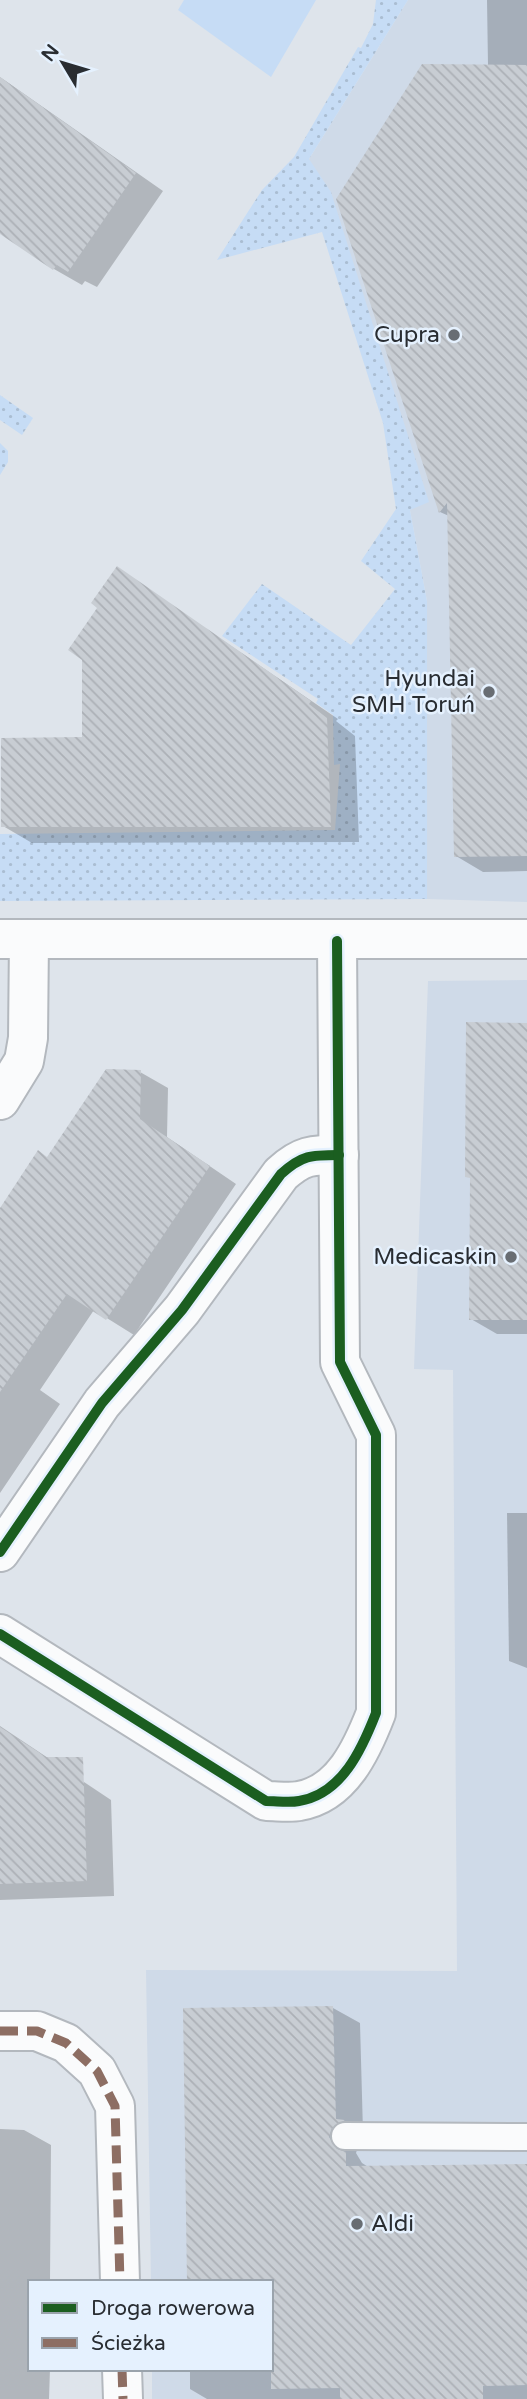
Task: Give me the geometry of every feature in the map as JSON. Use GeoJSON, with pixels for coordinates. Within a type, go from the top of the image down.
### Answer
{"type":"FeatureCollection","features":[{"type":"Feature","properties":{"kind":"street"},"geometry":{"type":"LineString","coordinates":[[0,1100],[24,1061],[28,1038],[14,939],[527,939]]}},
{"type":"Feature","properties":{"kind":"street"},"geometry":{"type":"LineString","coordinates":[[0,1634],[266,1801],[300,1801],[335,1784],[363,1746],[376,1713],[376,1435],[340,1362],[337,941]]}},
{"type":"Feature","properties":{"kind":"street"},"geometry":{"type":"LineString","coordinates":[[0,1552],[102,1403],[201,1286],[281,1174],[298,1159],[313,1155],[339,1155]]}},
{"type":"Feature","properties":{"kind":"street"},"geometry":{"type":"LineString","coordinates":[[0,2031],[37,2031],[66,2043],[97,2071],[115,2106],[120,2280]]}},
{"type":"Feature","properties":{"kind":"street"},"geometry":{"type":"LineString","coordinates":[[122,2371],[123,2399]]}},
{"type":"Feature","properties":{"kind":"lane"},"geometry":{"type":"LineString","coordinates":[[345,2136],[527,2137]]}},
{"type":"Feature","properties":{"kind":"shaded area"},"geometry":{"type":"Polygon","coordinates":[[[184,0],[316,0],[271,77],[178,10],[184,0]]]}},
{"type":"Feature","properties":{"kind":"shaded area"},"geometry":{"type":"Polygon","coordinates":[[[376,0],[408,0],[309,159],[331,192],[429,502],[410,510],[427,601],[427,899],[0,901],[0,834],[335,830],[340,764],[334,765],[333,715],[316,703],[318,699],[222,636],[262,584],[351,645],[395,589],[361,561],[396,509],[383,423],[322,232],[217,260],[262,190],[294,157],[358,47],[361,48],[373,24],[376,0]]]}},
{"type":"Feature","properties":{"kind":"shaded area"},"geometry":{"type":"Polygon","coordinates":[[[408,0],[527,0],[527,902],[427,899],[427,601],[393,419],[309,159],[408,0]]]}},
{"type":"Feature","properties":{"kind":"shaded area"},"geometry":{"type":"Polygon","coordinates":[[[0,395],[33,418],[22,435],[0,420],[0,395]]]}},
{"type":"Feature","properties":{"kind":"shaded area"},"geometry":{"type":"Polygon","coordinates":[[[0,443],[8,451],[8,462],[0,475],[0,443]]]}},
{"type":"Feature","properties":{"kind":"shaded area"},"geometry":{"type":"Polygon","coordinates":[[[527,980],[527,2399],[152,2399],[152,2371],[273,2371],[273,2280],[151,2280],[146,1970],[457,1971],[453,1370],[414,1369],[428,981],[527,980]]]}},
{"type":"Feature","properties":{"kind":"building","name":"Cupra"},"geometry":{"type":"Polygon","coordinates":[[[422,64],[527,65],[527,856],[454,857],[447,503],[439,513],[336,199],[422,64]]]}},
{"type":"Feature","properties":{"kind":"building"},"geometry":{"type":"Polygon","coordinates":[[[0,77],[136,173],[68,272],[57,265],[53,270],[0,234],[0,77]]]}},
{"type":"Feature","properties":{"kind":"building"},"geometry":{"type":"Polygon","coordinates":[[[117,566],[311,701],[309,704],[327,718],[331,827],[1,827],[1,738],[82,737],[82,660],[68,650],[97,608],[91,603],[117,566]]]}},
{"type":"Feature","properties":{"kind":"building"},"geometry":{"type":"Polygon","coordinates":[[[466,1022],[527,1023],[527,1320],[469,1320],[470,1178],[465,1177],[466,1022]]]}},
{"type":"Feature","properties":{"kind":"building"},"geometry":{"type":"Polygon","coordinates":[[[106,1069],[141,1070],[140,1119],[210,1166],[106,1320],[67,1294],[0,1392],[0,1208],[38,1150],[47,1157],[106,1069]]]}},
{"type":"Feature","properties":{"kind":"building"},"geometry":{"type":"Polygon","coordinates":[[[0,1727],[46,1757],[83,1757],[87,1881],[0,1884],[0,1727]]]}},
{"type":"Feature","properties":{"kind":"building","name":"Aldi"},"geometry":{"type":"Polygon","coordinates":[[[333,2006],[336,2119],[345,2120],[332,2128],[329,2137],[337,2149],[346,2152],[346,2166],[527,2164],[527,2385],[483,2386],[483,2399],[340,2399],[340,2388],[271,2389],[273,2280],[187,2280],[183,2008],[333,2006]]]}},
{"type":"Feature","properties":{"kind":"marked path"},"geometry":{"type":"LineString","coordinates":[[0,2031],[37,2031],[66,2043],[97,2071],[115,2106],[120,2280]]}},
{"type":"Feature","properties":{"kind":"marked path"},"geometry":{"type":"LineString","coordinates":[[122,2371],[123,2399]]}},
{"type":"Feature","properties":{"kind":"cycle path"},"geometry":{"type":"LineString","coordinates":[[0,1634],[266,1801],[287,1802],[314,1797],[339,1780],[364,1741],[376,1713],[376,1435],[340,1362],[337,941]]}},
{"type":"Feature","properties":{"kind":"cycle path"},"geometry":{"type":"LineString","coordinates":[[0,1552],[102,1403],[182,1310],[281,1174],[307,1157],[339,1155]]}},
{"type":"Feature","properties":{"kind":"place","name":"Cupra"},"geometry":{"type":"Point","coordinates":[454,335]}},
{"type":"Feature","properties":{"kind":"place","name":"Hyundai SMH Toruń"},"geometry":{"type":"Point","coordinates":[489,692]}},
{"type":"Feature","properties":{"kind":"place","name":"Medicaskin"},"geometry":{"type":"Point","coordinates":[511,1257]}},
{"type":"Feature","properties":{"kind":"place","name":"Aldi"},"geometry":{"type":"Point","coordinates":[357,2224]}}]}
